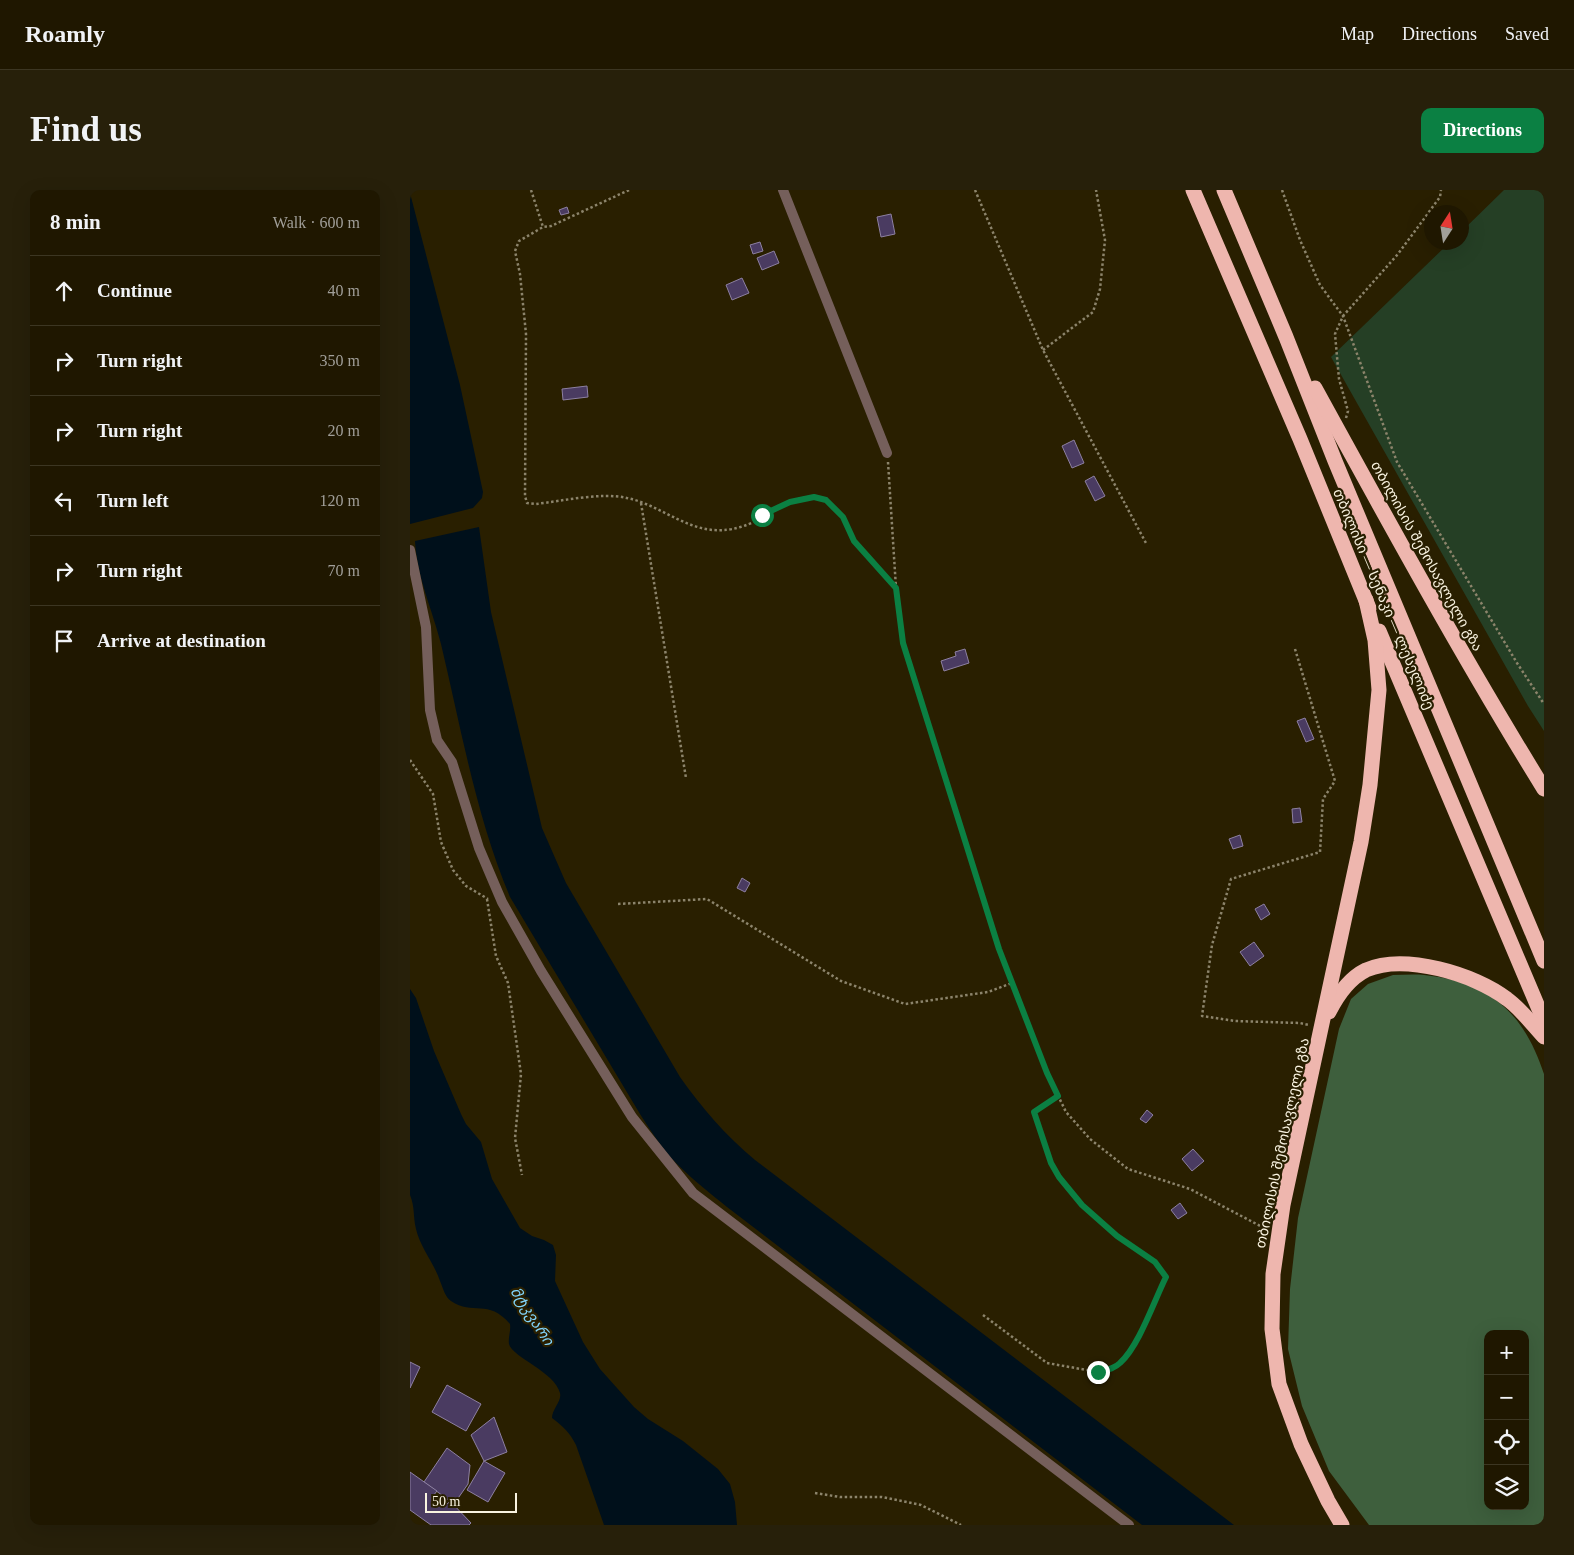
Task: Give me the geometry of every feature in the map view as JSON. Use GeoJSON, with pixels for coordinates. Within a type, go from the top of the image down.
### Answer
{"type":"FeatureCollection","features":[{"type":"Feature","properties":{"kind":"highway","name":"თბილისი — სენაკი — ლესელიძე"},"geometry":{"type":"LineString","coordinates":[[1193,190],[1300,439],[1544,1022]]}},
{"type":"Feature","properties":{"kind":"highway","name":"თბილისი — სენაკი — ლესელიძე"},"geometry":{"type":"LineString","coordinates":[[1224,190],[1544,961]]}},
{"type":"Feature","properties":{"kind":"highway","name":"თბილისის შემოსავლელი გზა"},"geometry":{"type":"LineString","coordinates":[[1286,337],[1423,584],[1544,789]]}},
{"type":"Feature","properties":{"kind":"highway","name":"თბილისის შემოსავლელი გზა"},"geometry":{"type":"LineString","coordinates":[[1342,1525],[1328,1501],[1301,1444],[1278,1384],[1272,1329],[1273,1274],[1277,1238],[1291,1162],[1323,1026],[1333,968],[1360,842],[1378,720],[1379,669],[1366,600]]}},
{"type":"Feature","properties":{"kind":"highway","name":"თბილისის შემოსავლელი გზა"},"geometry":{"type":"LineString","coordinates":[[1323,1026],[1336,998],[1352,980],[1376,966],[1403,964],[1445,971],[1465,977],[1489,988],[1508,999],[1544,1037]]}},
{"type":"Feature","properties":{"kind":"street"},"geometry":{"type":"LineString","coordinates":[[783,190],[887,453]]}},
{"type":"Feature","properties":{"kind":"street"},"geometry":{"type":"LineString","coordinates":[[410,550],[426,627],[431,718],[437,740],[452,762],[479,848],[502,902],[541,971],[632,1117],[693,1193],[1129,1525]]}},
{"type":"Feature","properties":{"kind":"path"},"geometry":{"type":"LineString","coordinates":[[531,190],[543,227]]}},
{"type":"Feature","properties":{"kind":"path"},"geometry":{"type":"LineString","coordinates":[[629,190],[551,226],[543,227],[519,241],[515,251],[520,274],[526,334],[525,496],[527,503],[536,504],[602,496],[627,498],[663,511],[693,527],[725,530],[756,521],[762,515],[790,502],[814,497],[826,500],[843,517],[854,541],[896,588]]}},
{"type":"Feature","properties":{"kind":"path"},"geometry":{"type":"LineString","coordinates":[[974,190],[1044,350],[1147,545]]}},
{"type":"Feature","properties":{"kind":"path"},"geometry":{"type":"LineString","coordinates":[[1044,350],[1094,312],[1100,289],[1105,240],[1096,190]]}},
{"type":"Feature","properties":{"kind":"path"},"geometry":{"type":"LineString","coordinates":[[1282,190],[1300,240],[1320,285],[1343,316],[1398,462],[1517,663],[1544,704]]}},
{"type":"Feature","properties":{"kind":"path"},"geometry":{"type":"LineString","coordinates":[[1342,437],[1348,411],[1339,379],[1335,334],[1343,316],[1398,254],[1440,197],[1441,190]]}},
{"type":"Feature","properties":{"kind":"path"},"geometry":{"type":"LineString","coordinates":[[887,453],[896,588],[903,643],[999,949],[1047,1073],[1058,1096],[1066,1112],[1090,1139],[1128,1169],[1190,1189],[1261,1226],[1277,1238]]}},
{"type":"Feature","properties":{"kind":"path"},"geometry":{"type":"LineString","coordinates":[[641,503],[686,778]]}},
{"type":"Feature","properties":{"kind":"path"},"geometry":{"type":"LineString","coordinates":[[1295,649],[1335,781],[1322,799],[1320,852],[1231,879],[1212,944],[1202,1016],[1323,1026]]}},
{"type":"Feature","properties":{"kind":"path"},"geometry":{"type":"LineString","coordinates":[[410,760],[433,794],[441,842],[453,870],[466,886],[487,898],[493,904]]}},
{"type":"Feature","properties":{"kind":"path"},"geometry":{"type":"LineString","coordinates":[[487,898],[496,956],[508,983],[521,1074],[515,1138],[522,1175]]}},
{"type":"Feature","properties":{"kind":"path"},"geometry":{"type":"LineString","coordinates":[[618,904],[707,899],[841,981],[905,1004],[988,992],[1012,983]]}},
{"type":"Feature","properties":{"kind":"path"},"geometry":{"type":"LineString","coordinates":[[983,1315],[1047,1363],[1098,1372],[1112,1369],[1120,1363],[1136,1341],[1166,1277],[1155,1262],[1117,1236],[1082,1205],[1059,1177],[1051,1163],[1034,1112],[1058,1096]]}},
{"type":"Feature","properties":{"kind":"path"},"geometry":{"type":"LineString","coordinates":[[815,1493],[840,1497],[882,1497],[920,1505],[961,1525]]}},
{"type":"Feature","properties":{"kind":"green space"},"geometry":{"type":"Polygon","coordinates":[[[1504,190],[1544,190],[1544,731],[1528,706],[1331,357],[1442,250],[1469,250],[1469,224],[1504,190]]]}},
{"type":"Feature","properties":{"kind":"green space"},"geometry":{"type":"Polygon","coordinates":[[[1393,975],[1424,975],[1468,985],[1486,993],[1515,1018],[1536,1053],[1544,1074],[1544,1525],[1369,1525],[1329,1471],[1302,1406],[1288,1349],[1290,1289],[1298,1218],[1339,1029],[1351,999],[1368,984],[1393,975]]]}},
{"type":"Feature","properties":{"kind":"water"},"geometry":{"type":"Polygon","coordinates":[[[410,193],[460,385],[483,492],[482,498],[473,508],[410,524],[410,193]]]}},
{"type":"Feature","properties":{"kind":"water"},"geometry":{"type":"Polygon","coordinates":[[[479,527],[491,612],[542,828],[566,883],[688,1088],[724,1131],[755,1160],[1234,1525],[1142,1525],[727,1207],[683,1170],[662,1146],[640,1114],[510,897],[478,804],[441,644],[422,580],[415,541],[479,527]]]}},
{"type":"Feature","properties":{"kind":"water","name":"მტკვარი"},"geometry":{"type":"Polygon","coordinates":[[[410,989],[416,998],[434,1051],[461,1114],[466,1124],[481,1142],[492,1179],[520,1228],[532,1236],[553,1245],[556,1255],[555,1281],[583,1342],[600,1369],[634,1407],[648,1419],[683,1441],[718,1469],[730,1484],[735,1502],[737,1525],[604,1525],[576,1445],[566,1430],[552,1418],[560,1396],[556,1385],[550,1378],[512,1349],[509,1344],[510,1324],[502,1316],[487,1309],[459,1305],[451,1301],[446,1295],[418,1236],[410,1195],[410,989]]]}},
{"type":"Feature","properties":{"kind":"building"},"geometry":{"type":"Polygon","coordinates":[[[567,207],[569,213],[561,215],[559,210],[567,207]]]}},
{"type":"Feature","properties":{"kind":"building"},"geometry":{"type":"Polygon","coordinates":[[[891,214],[895,234],[881,237],[877,217],[891,214]]]}},
{"type":"Feature","properties":{"kind":"building"},"geometry":{"type":"Polygon","coordinates":[[[760,242],[763,251],[753,254],[750,245],[760,242]]]}},
{"type":"Feature","properties":{"kind":"building"},"geometry":{"type":"Polygon","coordinates":[[[774,251],[779,263],[762,270],[757,258],[774,251]]]}},
{"type":"Feature","properties":{"kind":"building"},"geometry":{"type":"Polygon","coordinates":[[[742,278],[749,293],[732,300],[726,285],[742,278]]]}},
{"type":"Feature","properties":{"kind":"building"},"geometry":{"type":"Polygon","coordinates":[[[587,386],[588,397],[563,400],[562,389],[587,386]]]}},
{"type":"Feature","properties":{"kind":"building"},"geometry":{"type":"Polygon","coordinates":[[[1074,440],[1084,463],[1072,468],[1062,446],[1074,440]]]}},
{"type":"Feature","properties":{"kind":"building"},"geometry":{"type":"Polygon","coordinates":[[[1094,476],[1105,496],[1095,501],[1085,481],[1094,476]]]}},
{"type":"Feature","properties":{"kind":"building"},"geometry":{"type":"Polygon","coordinates":[[[965,649],[969,663],[944,671],[941,661],[956,656],[955,652],[965,649]]]}},
{"type":"Feature","properties":{"kind":"building"},"geometry":{"type":"Polygon","coordinates":[[[1305,718],[1314,739],[1306,742],[1297,721],[1305,718]]]}},
{"type":"Feature","properties":{"kind":"building"},"geometry":{"type":"Polygon","coordinates":[[[1300,808],[1302,822],[1293,823],[1292,809],[1300,808]]]}},
{"type":"Feature","properties":{"kind":"building"},"geometry":{"type":"Polygon","coordinates":[[[1240,835],[1243,846],[1233,849],[1229,839],[1240,835]]]}},
{"type":"Feature","properties":{"kind":"building"},"geometry":{"type":"Polygon","coordinates":[[[742,878],[750,883],[745,892],[737,888],[742,878]]]}},
{"type":"Feature","properties":{"kind":"building"},"geometry":{"type":"Polygon","coordinates":[[[1264,904],[1270,914],[1261,920],[1255,909],[1264,904]]]}},
{"type":"Feature","properties":{"kind":"building"},"geometry":{"type":"Polygon","coordinates":[[[1254,942],[1264,956],[1250,966],[1240,952],[1254,942]]]}},
{"type":"Feature","properties":{"kind":"building"},"geometry":{"type":"Polygon","coordinates":[[[1147,1110],[1153,1115],[1146,1123],[1140,1119],[1147,1110]]]}},
{"type":"Feature","properties":{"kind":"building"},"geometry":{"type":"Polygon","coordinates":[[[1193,1149],[1204,1161],[1192,1171],[1182,1159],[1193,1149]]]}},
{"type":"Feature","properties":{"kind":"building"},"geometry":{"type":"Polygon","coordinates":[[[1180,1203],[1187,1213],[1178,1219],[1171,1210],[1180,1203]]]}},
{"type":"Feature","properties":{"kind":"building"},"geometry":{"type":"Polygon","coordinates":[[[410,1362],[420,1367],[410,1388],[410,1362]]]}},
{"type":"Feature","properties":{"kind":"building"},"geometry":{"type":"Polygon","coordinates":[[[447,1385],[481,1404],[466,1431],[432,1412],[447,1385]]]}},
{"type":"Feature","properties":{"kind":"building"},"geometry":{"type":"Polygon","coordinates":[[[494,1417],[507,1452],[484,1461],[471,1435],[494,1417]]]}},
{"type":"Feature","properties":{"kind":"building"},"geometry":{"type":"Polygon","coordinates":[[[447,1448],[470,1465],[468,1484],[454,1504],[424,1482],[447,1448]]]}},
{"type":"Feature","properties":{"kind":"building"},"geometry":{"type":"Polygon","coordinates":[[[484,1461],[505,1473],[488,1502],[467,1490],[484,1461]]]}},
{"type":"Feature","properties":{"kind":"building"},"geometry":{"type":"Polygon","coordinates":[[[410,1472],[437,1491],[433,1496],[446,1505],[450,1501],[471,1523],[469,1525],[431,1525],[410,1510],[410,1472]]]}},
{"type":"Feature","properties":{"kind":"route"},"geometry":{"type":"LineString","coordinates":[[762,515],[790,502],[814,497],[826,500],[843,517],[845,526],[854,541],[896,588],[903,643],[999,949],[1047,1073],[1058,1096],[1034,1112],[1051,1163],[1059,1177],[1082,1205],[1117,1236],[1155,1262],[1166,1277],[1136,1341],[1120,1363],[1112,1369],[1098,1372]]}}]}
